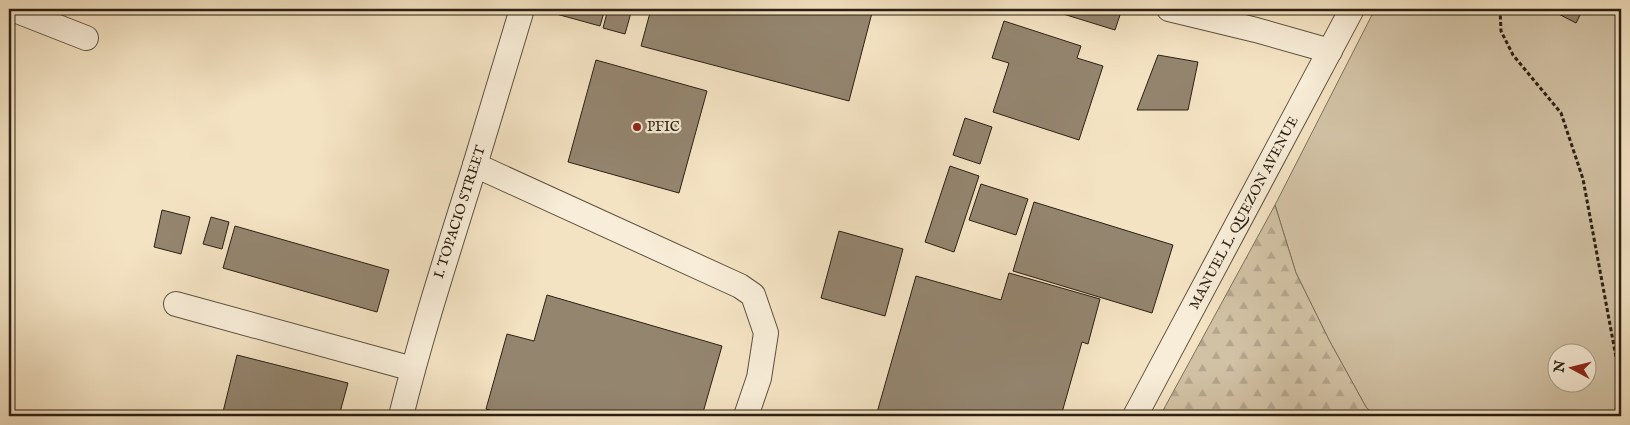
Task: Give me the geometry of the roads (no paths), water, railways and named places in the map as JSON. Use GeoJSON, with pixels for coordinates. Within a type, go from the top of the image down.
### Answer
{"type":"FeatureCollection","features":[{"type":"Feature","properties":{"kind":"street"},"geometry":{"type":"LineString","coordinates":[[12,9],[86,38]]}},
{"type":"Feature","properties":{"kind":"street","name":"I. TOPACIO STREET"},"geometry":{"type":"LineString","coordinates":[[401,416],[438,281],[522,9]]}},
{"type":"Feature","properties":{"kind":"street"},"geometry":{"type":"LineString","coordinates":[[1169,9],[1256,30],[1330,52]]}},
{"type":"Feature","properties":{"kind":"street","name":"MANUEL L. QUEZON AVENUE"},"geometry":{"type":"LineString","coordinates":[[1135,416],[1352,9]]}},
{"type":"Feature","properties":{"kind":"street"},"geometry":{"type":"LineString","coordinates":[[475,165],[740,286],[754,295],[766,333],[759,378],[746,416]]}},
{"type":"Feature","properties":{"kind":"street"},"geometry":{"type":"LineString","coordinates":[[176,304],[413,369]]}},
{"type":"Feature","properties":{"kind":"place","name":"PFIC"},"geometry":{"type":"Point","coordinates":[637,127]}}]}
